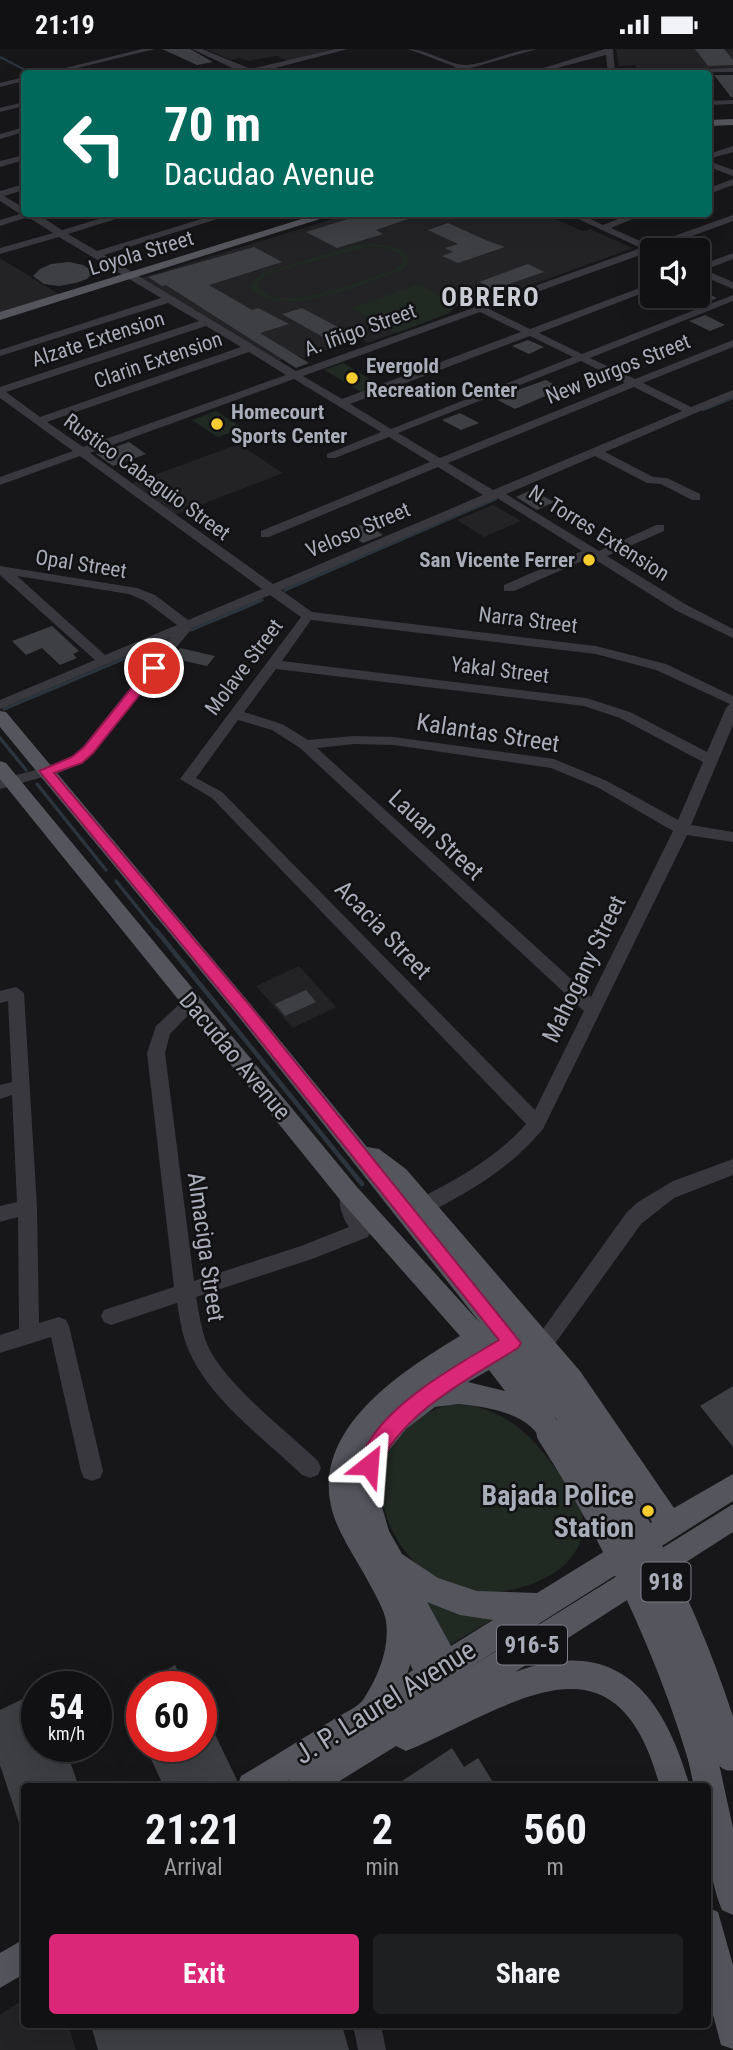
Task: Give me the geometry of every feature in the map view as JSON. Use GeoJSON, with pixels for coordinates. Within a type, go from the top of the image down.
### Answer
{"type":"FeatureCollection","features":[{"type":"Feature","properties":{"kind":"main road"},"geometry":{"type":"LineString","coordinates":[[712,123],[733,122]]}},
{"type":"Feature","properties":{"kind":"main road","name":"Loyola Street"},"geometry":{"type":"LineString","coordinates":[[0,316],[321,217]]}},
{"type":"Feature","properties":{"kind":"main road","name":"Dacudao Avenue"},"geometry":{"type":"LineString","coordinates":[[0,716],[356,1148],[495,1340]]}},
{"type":"Feature","properties":{"kind":"main road","name":"Dacudao Avenue"},"geometry":{"type":"LineString","coordinates":[[4,777],[349,1194],[495,1340]]}},
{"type":"Feature","properties":{"kind":"main road"},"geometry":{"type":"LineString","coordinates":[[97,887],[130,873]]}},
{"type":"Feature","properties":{"kind":"main road","name":"Dacudao Avenue"},"geometry":{"type":"LineString","coordinates":[[356,1148],[387,1165],[425,1205],[601,1420],[669,1525]]}},
{"type":"Feature","properties":{"kind":"main road"},"geometry":{"type":"LineString","coordinates":[[452,1695],[437,1668],[370,1516],[367,1500],[369,1465],[386,1433],[495,1340]]}},
{"type":"Feature","properties":{"kind":"main road"},"geometry":{"type":"LineString","coordinates":[[437,1668],[400,1619],[349,1523],[344,1502],[343,1479],[347,1457],[356,1435],[381,1407],[422,1375],[495,1340]]}},
{"type":"Feature","properties":{"kind":"main road","name":"918"},"geometry":{"type":"LineString","coordinates":[[495,1340],[555,1424],[603,1513],[646,1601],[679,1682],[722,1762],[733,1899]]}},
{"type":"Feature","properties":{"kind":"main road"},"geometry":{"type":"LineString","coordinates":[[424,1398],[441,1394],[477,1394],[501,1400],[555,1424]]}},
{"type":"Feature","properties":{"kind":"main road","name":"J. P. Laurel Avenue"},"geometry":{"type":"LineString","coordinates":[[258,1783],[437,1668],[733,1486]]}},
{"type":"Feature","properties":{"kind":"main road","name":"J. P. Laurel Avenue"},"geometry":{"type":"LineString","coordinates":[[308,1783],[733,1517]]}},
{"type":"Feature","properties":{"kind":"main road"},"geometry":{"type":"LineString","coordinates":[[389,1559],[416,1581],[454,1601],[477,1607],[539,1605]]}},
{"type":"Feature","properties":{"kind":"main road"},"geometry":{"type":"LineString","coordinates":[[370,1711],[384,1692],[398,1664],[400,1619]]}},
{"type":"Feature","properties":{"kind":"main road"},"geometry":{"type":"LineString","coordinates":[[329,1770],[510,1690],[564,1674],[603,1681],[634,1701],[659,1734],[674,1783]]}},
{"type":"Feature","properties":{"kind":"main road"},"geometry":{"type":"LineString","coordinates":[[711,1940],[733,2033]]}},
{"type":"Feature","properties":{"kind":"main road"},"geometry":{"type":"LineString","coordinates":[[0,1972],[21,1957]]}},
{"type":"Feature","properties":{"kind":"street"},"geometry":{"type":"LineString","coordinates":[[62,70],[151,49]]}},
{"type":"Feature","properties":{"kind":"street"},"geometry":{"type":"LineString","coordinates":[[196,49],[243,70]]}},
{"type":"Feature","properties":{"kind":"street"},"geometry":{"type":"LineString","coordinates":[[262,70],[344,49]]}},
{"type":"Feature","properties":{"kind":"street"},"geometry":{"type":"LineString","coordinates":[[412,49],[471,70]]}},
{"type":"Feature","properties":{"kind":"street"},"geometry":{"type":"LineString","coordinates":[[457,70],[534,49]]}},
{"type":"Feature","properties":{"kind":"street"},"geometry":{"type":"LineString","coordinates":[[542,70],[609,51],[612,70]]}},
{"type":"Feature","properties":{"kind":"street"},"geometry":{"type":"LineString","coordinates":[[0,85],[21,80]]}},
{"type":"Feature","properties":{"kind":"street"},"geometry":{"type":"LineString","coordinates":[[712,103],[733,102]]}},
{"type":"Feature","properties":{"kind":"street"},"geometry":{"type":"LineString","coordinates":[[0,110],[21,105]]}},
{"type":"Feature","properties":{"kind":"street"},"geometry":{"type":"LineString","coordinates":[[0,137],[21,131]]}},
{"type":"Feature","properties":{"kind":"street"},"geometry":{"type":"LineString","coordinates":[[712,156],[733,149]]}},
{"type":"Feature","properties":{"kind":"street"},"geometry":{"type":"LineString","coordinates":[[0,164],[21,159]]}},
{"type":"Feature","properties":{"kind":"street"},"geometry":{"type":"LineString","coordinates":[[712,165],[733,173]]}},
{"type":"Feature","properties":{"kind":"street"},"geometry":{"type":"LineString","coordinates":[[712,190],[733,183]]}},
{"type":"Feature","properties":{"kind":"street"},"geometry":{"type":"LineString","coordinates":[[0,195],[21,188]]}},
{"type":"Feature","properties":{"kind":"street","name":"N. Torres Extension"},"geometry":{"type":"LineString","coordinates":[[0,195],[21,208]]}},
{"type":"Feature","properties":{"kind":"street"},"geometry":{"type":"LineString","coordinates":[[0,223],[21,216]]}},
{"type":"Feature","properties":{"kind":"street","name":"N. Torres Extension"},"geometry":{"type":"LineString","coordinates":[[35,217],[439,462],[596,553],[680,607],[733,634]]}},
{"type":"Feature","properties":{"kind":"street"},"geometry":{"type":"LineString","coordinates":[[0,251],[117,217]]}},
{"type":"Feature","properties":{"kind":"street"},"geometry":{"type":"LineString","coordinates":[[95,255],[219,217]]}},
{"type":"Feature","properties":{"kind":"street"},"geometry":{"type":"LineString","coordinates":[[578,217],[640,244]]}},
{"type":"Feature","properties":{"kind":"street"},"geometry":{"type":"LineString","coordinates":[[602,228],[632,217]]}},
{"type":"Feature","properties":{"kind":"street","name":"A. Iñigo Street"},"geometry":{"type":"LineString","coordinates":[[680,238],[733,218]]}},
{"type":"Feature","properties":{"kind":"street","name":"A. Iñigo Street"},"geometry":{"type":"LineString","coordinates":[[0,481],[640,253]]}},
{"type":"Feature","properties":{"kind":"street"},"geometry":{"type":"LineString","coordinates":[[710,265],[733,256]]}},
{"type":"Feature","properties":{"kind":"street"},"geometry":{"type":"LineString","coordinates":[[710,275],[733,286]]}},
{"type":"Feature","properties":{"kind":"street"},"geometry":{"type":"LineString","coordinates":[[343,403],[640,291]]}},
{"type":"Feature","properties":{"kind":"street"},"geometry":{"type":"LineString","coordinates":[[331,456],[733,298]]}},
{"type":"Feature","properties":{"kind":"street"},"geometry":{"type":"LineString","coordinates":[[0,353],[169,299]]}},
{"type":"Feature","properties":{"kind":"street"},"geometry":{"type":"LineString","coordinates":[[480,308],[691,411]]}},
{"type":"Feature","properties":{"kind":"street","name":"Alzate Extension"},"geometry":{"type":"LineString","coordinates":[[0,392],[208,322]]}},
{"type":"Feature","properties":{"kind":"street","name":"New Burgos Street"},"geometry":{"type":"LineString","coordinates":[[265,534],[733,343]]}},
{"type":"Feature","properties":{"kind":"street","name":"Clarin Extension"},"geometry":{"type":"LineString","coordinates":[[39,421],[250,348]]}},
{"type":"Feature","properties":{"kind":"street","name":"Rustico Cabaguio Street"},"geometry":{"type":"LineString","coordinates":[[0,392],[272,590]]}},
{"type":"Feature","properties":{"kind":"street","name":"Veloso Street"},"geometry":{"type":"LineString","coordinates":[[0,705],[733,393]]}},
{"type":"Feature","properties":{"kind":"street"},"geometry":{"type":"LineString","coordinates":[[595,451],[650,481],[663,480],[696,497]]}},
{"type":"Feature","properties":{"kind":"street"},"geometry":{"type":"LineString","coordinates":[[509,588],[660,528]]}},
{"type":"Feature","properties":{"kind":"street"},"geometry":{"type":"LineString","coordinates":[[1,570],[105,662]]}},
{"type":"Feature","properties":{"kind":"street","name":"Opal Street"},"geometry":{"type":"LineString","coordinates":[[1,570],[132,591],[150,598],[187,626]]}},
{"type":"Feature","properties":{"kind":"street","name":"Molave Street"},"geometry":{"type":"LineString","coordinates":[[187,779],[308,616],[272,590]]}},
{"type":"Feature","properties":{"kind":"street","name":"Narra Street"},"geometry":{"type":"LineString","coordinates":[[308,616],[596,650],[661,667],[733,701]]}},
{"type":"Feature","properties":{"kind":"street"},"geometry":{"type":"LineString","coordinates":[[4,777],[46,771],[77,760],[89,750],[187,626]]}},
{"type":"Feature","properties":{"kind":"street","name":"Yakal Street"},"geometry":{"type":"LineString","coordinates":[[272,664],[586,702],[625,715],[711,760]]}},
{"type":"Feature","properties":{"kind":"street","name":"Mahogany Street"},"geometry":{"type":"LineString","coordinates":[[425,1205],[499,1165],[519,1147],[537,1124],[682,829],[733,708]]}},
{"type":"Feature","properties":{"kind":"street","name":"Lauan Street"},"geometry":{"type":"LineString","coordinates":[[234,715],[277,727],[305,745],[594,1010]]}},
{"type":"Feature","properties":{"kind":"street","name":"Kalantas Street"},"geometry":{"type":"LineString","coordinates":[[305,745],[354,740],[394,741],[554,764],[602,785],[682,829],[733,837]]}},
{"type":"Feature","properties":{"kind":"street","name":"Acacia Street"},"geometry":{"type":"LineString","coordinates":[[187,779],[217,795],[537,1124]]}},
{"type":"Feature","properties":{"kind":"street"},"geometry":{"type":"LineString","coordinates":[[8,995],[21,1086],[27,1207],[29,1335]]}},
{"type":"Feature","properties":{"kind":"street","name":"Almaciga Street"},"geometry":{"type":"LineString","coordinates":[[191,1003],[162,1031],[156,1053],[185,1292],[193,1330],[208,1365],[310,1468]]}},
{"type":"Feature","properties":{"kind":"street"},"geometry":{"type":"LineString","coordinates":[[0,1092],[21,1086]]}},
{"type":"Feature","properties":{"kind":"street"},"geometry":{"type":"LineString","coordinates":[[542,1346],[645,1206],[677,1185],[733,1167]]}},
{"type":"Feature","properties":{"kind":"street"},"geometry":{"type":"LineString","coordinates":[[111,1316],[361,1231],[352,1216],[349,1194]]}},
{"type":"Feature","properties":{"kind":"street"},"geometry":{"type":"LineString","coordinates":[[0,1214],[27,1207]]}},
{"type":"Feature","properties":{"kind":"street"},"geometry":{"type":"LineString","coordinates":[[0,1344],[59,1327],[92,1471]]}},
{"type":"Feature","properties":{"kind":"street"},"geometry":{"type":"LineString","coordinates":[[368,2028],[372,2050]]}},
{"type":"Feature","properties":{"kind":"shaded area"},"geometry":{"type":"Polygon","coordinates":[[[205,49],[333,49],[288,61],[276,56],[248,61],[240,58],[231,60],[205,49]]]}},
{"type":"Feature","properties":{"kind":"shaded area"},"geometry":{"type":"Polygon","coordinates":[[[616,49],[733,49],[733,69],[638,70],[635,65],[619,66],[616,49]]]}},
{"type":"Feature","properties":{"kind":"shaded area"},"geometry":{"type":"Polygon","coordinates":[[[339,217],[550,217],[583,231],[590,229],[633,248],[509,293],[492,294],[455,307],[449,313],[368,343],[358,338],[304,358],[295,355],[278,361],[141,278],[339,217]]]}},
{"type":"Feature","properties":{"kind":"shaded area"},"geometry":{"type":"Polygon","coordinates":[[[357,245],[392,247],[402,251],[410,259],[403,270],[326,296],[285,301],[267,298],[252,290],[251,284],[263,273],[357,245]],[[370,246],[266,274],[257,284],[266,294],[281,298],[322,293],[396,269],[402,264],[400,254],[370,246]]]}},
{"type":"Feature","properties":{"kind":"shaded area"},"geometry":{"type":"Polygon","coordinates":[[[0,258],[60,295],[0,313],[0,258]]]}},
{"type":"Feature","properties":{"kind":"shaded area"},"geometry":{"type":"Polygon","coordinates":[[[419,284],[456,304],[449,313],[397,333],[351,308],[419,284]]]}},
{"type":"Feature","properties":{"kind":"shaded area","name":"Evergold Recreation Center"},"geometry":{"type":"Polygon","coordinates":[[[343,363],[380,385],[361,392],[324,370],[343,363]]]}},
{"type":"Feature","properties":{"kind":"shaded area","name":"Homecourt Sports Center"},"geometry":{"type":"Polygon","coordinates":[[[216,411],[243,428],[218,437],[192,420],[216,411]]]}},
{"type":"Feature","properties":{"kind":"shaded area"},"geometry":{"type":"Polygon","coordinates":[[[239,444],[283,473],[174,515],[132,483],[239,444]]]}},
{"type":"Feature","properties":{"kind":"shaded area"},"geometry":{"type":"Polygon","coordinates":[[[493,505],[521,521],[484,537],[457,520],[493,505]]]}},
{"type":"Feature","properties":{"kind":"shaded area"},"geometry":{"type":"Polygon","coordinates":[[[299,966],[336,1007],[293,1028],[256,986],[299,966]]]}},
{"type":"Feature","properties":{"kind":"shaded area"},"geometry":{"type":"Polygon","coordinates":[[[452,1404],[470,1405],[486,1410],[516,1426],[551,1462],[577,1500],[582,1515],[582,1537],[565,1564],[547,1577],[496,1592],[452,1586],[417,1564],[393,1531],[382,1494],[387,1456],[409,1425],[452,1404]]]}},
{"type":"Feature","properties":{"kind":"shaded area"},"geometry":{"type":"Polygon","coordinates":[[[415,1591],[497,1617],[446,1647],[415,1591]]]}},
{"type":"Feature","properties":{"kind":"shaded area"},"geometry":{"type":"Polygon","coordinates":[[[21,2001],[21,2028],[69,2028],[76,2050],[0,2050],[0,2015],[21,2001]]]}},
{"type":"Feature","properties":{"kind":"building"},"geometry":{"type":"Polygon","coordinates":[[[162,49],[190,49],[213,62],[197,65],[162,49]]]}},
{"type":"Feature","properties":{"kind":"building"},"geometry":{"type":"Polygon","coordinates":[[[695,49],[724,49],[733,60],[733,65],[708,66],[695,49]]]}},
{"type":"Feature","properties":{"kind":"building"},"geometry":{"type":"Polygon","coordinates":[[[714,75],[733,75],[733,97],[731,97],[714,75]]]}},
{"type":"Feature","properties":{"kind":"building"},"geometry":{"type":"Polygon","coordinates":[[[355,217],[414,217],[376,230],[383,234],[337,248],[306,232],[355,217]]]}},
{"type":"Feature","properties":{"kind":"building"},"geometry":{"type":"Polygon","coordinates":[[[448,223],[505,247],[458,263],[442,256],[453,252],[445,248],[458,244],[428,230],[448,223]]]}},
{"type":"Feature","properties":{"kind":"building"},"geometry":{"type":"Polygon","coordinates":[[[254,247],[282,262],[209,285],[252,310],[258,308],[289,324],[260,333],[309,363],[296,368],[166,285],[162,286],[148,277],[254,247]]]}},
{"type":"Feature","properties":{"kind":"building"},"geometry":{"type":"Polygon","coordinates":[[[69,262],[83,265],[94,272],[87,279],[59,286],[44,284],[33,276],[51,264],[69,262]]]}},
{"type":"Feature","properties":{"kind":"building"},"geometry":{"type":"Polygon","coordinates":[[[528,264],[544,272],[494,289],[479,282],[528,264]]]}},
{"type":"Feature","properties":{"kind":"building"},"geometry":{"type":"Polygon","coordinates":[[[302,308],[358,338],[337,345],[282,314],[302,308]]]}},
{"type":"Feature","properties":{"kind":"building"},"geometry":{"type":"Polygon","coordinates":[[[705,315],[725,325],[710,331],[689,321],[705,315]]]}},
{"type":"Feature","properties":{"kind":"building"},"geometry":{"type":"Polygon","coordinates":[[[528,340],[544,347],[529,354],[512,346],[528,340]]]}},
{"type":"Feature","properties":{"kind":"building"},"geometry":{"type":"Polygon","coordinates":[[[546,380],[562,389],[515,409],[494,398],[546,380]]]}},
{"type":"Feature","properties":{"kind":"building"},"geometry":{"type":"Polygon","coordinates":[[[460,413],[479,423],[461,430],[442,420],[460,413]]]}},
{"type":"Feature","properties":{"kind":"building"},"geometry":{"type":"Polygon","coordinates":[[[129,442],[146,454],[113,466],[96,454],[129,442]]]}},
{"type":"Feature","properties":{"kind":"building"},"geometry":{"type":"Polygon","coordinates":[[[531,490],[554,502],[537,510],[516,497],[531,490]]]}},
{"type":"Feature","properties":{"kind":"building"},"geometry":{"type":"Polygon","coordinates":[[[365,523],[383,535],[363,543],[345,532],[365,523]]]}},
{"type":"Feature","properties":{"kind":"building"},"geometry":{"type":"Polygon","coordinates":[[[52,626],[79,651],[73,654],[77,658],[60,665],[42,648],[26,655],[12,641],[52,626]]]}},
{"type":"Feature","properties":{"kind":"building"},"geometry":{"type":"Polygon","coordinates":[[[180,648],[215,656],[207,666],[171,658],[180,648]]]}},
{"type":"Feature","properties":{"kind":"building"},"geometry":{"type":"Polygon","coordinates":[[[306,990],[316,1002],[285,1016],[275,1004],[306,990]]]}},
{"type":"Feature","properties":{"kind":"building"},"geometry":{"type":"Polygon","coordinates":[[[733,1386],[733,1447],[700,1406],[733,1386]]]}},
{"type":"Feature","properties":{"kind":"building"},"geometry":{"type":"Polygon","coordinates":[[[175,1665],[178,1671],[165,1671],[175,1665]]]}},
{"type":"Feature","properties":{"kind":"building"},"geometry":{"type":"Polygon","coordinates":[[[21,1700],[21,1762],[70,1762],[78,1783],[21,1783],[21,1829],[0,1765],[0,1710],[21,1700]]]}},
{"type":"Feature","properties":{"kind":"building"},"geometry":{"type":"Polygon","coordinates":[[[217,1739],[237,1780],[232,1783],[162,1783],[152,1762],[217,1762],[217,1739]]]}},
{"type":"Feature","properties":{"kind":"building"},"geometry":{"type":"Polygon","coordinates":[[[452,1748],[464,1767],[478,1758],[494,1783],[399,1783],[452,1748]]]}},
{"type":"Feature","properties":{"kind":"building"},"geometry":{"type":"Polygon","coordinates":[[[92,2028],[343,2028],[349,2050],[98,2050],[92,2028]]]}},
{"type":"Feature","properties":{"kind":"waterway"},"geometry":{"type":"LineString","coordinates":[[0,57],[25,70]]}},
{"type":"Feature","properties":{"kind":"waterway"},"geometry":{"type":"LineString","coordinates":[[703,410],[733,398]]}},
{"type":"Feature","properties":{"kind":"waterway"},"geometry":{"type":"LineString","coordinates":[[359,558],[496,499]]}},
{"type":"Feature","properties":{"kind":"waterway"},"geometry":{"type":"LineString","coordinates":[[285,590],[363,556]]}},
{"type":"Feature","properties":{"kind":"waterway"},"geometry":{"type":"LineString","coordinates":[[191,630],[262,600]]}},
{"type":"Feature","properties":{"kind":"waterway"},"geometry":{"type":"LineString","coordinates":[[4,709],[171,639]]}},
{"type":"Feature","properties":{"kind":"waterway"},"geometry":{"type":"LineString","coordinates":[[0,738],[26,770]]}},
{"type":"Feature","properties":{"kind":"waterway"},"geometry":{"type":"LineString","coordinates":[[37,784],[106,870]]}},
{"type":"Feature","properties":{"kind":"waterway"},"geometry":{"type":"LineString","coordinates":[[116,881],[157,932]]}},
{"type":"Feature","properties":{"kind":"waterway"},"geometry":{"type":"LineString","coordinates":[[156,930],[362,1184]]}},
{"type":"Feature","properties":{"kind":"place","name":"Evergold Recreation Center"},"geometry":{"type":"Point","coordinates":[352,378]}},
{"type":"Feature","properties":{"kind":"place","name":"Homecourt Sports Center"},"geometry":{"type":"Point","coordinates":[217,424]}},
{"type":"Feature","properties":{"kind":"place","name":"San Vicente Ferrer"},"geometry":{"type":"Point","coordinates":[589,560]}},
{"type":"Feature","properties":{"kind":"place","name":"Bajada Police Station"},"geometry":{"type":"Point","coordinates":[648,1511]}},
{"type":"Feature","properties":{"kind":"district","name":"OBRERO"},"geometry":{"type":"Point","coordinates":[491,297]}},
{"type":"Feature","properties":{"kind":"route"},"geometry":{"type":"LineString","coordinates":[[154,668],[89,750],[77,760],[46,771],[245,1011],[512,1343],[424,1398],[397,1421],[376,1447],[369,1465]]}}]}
